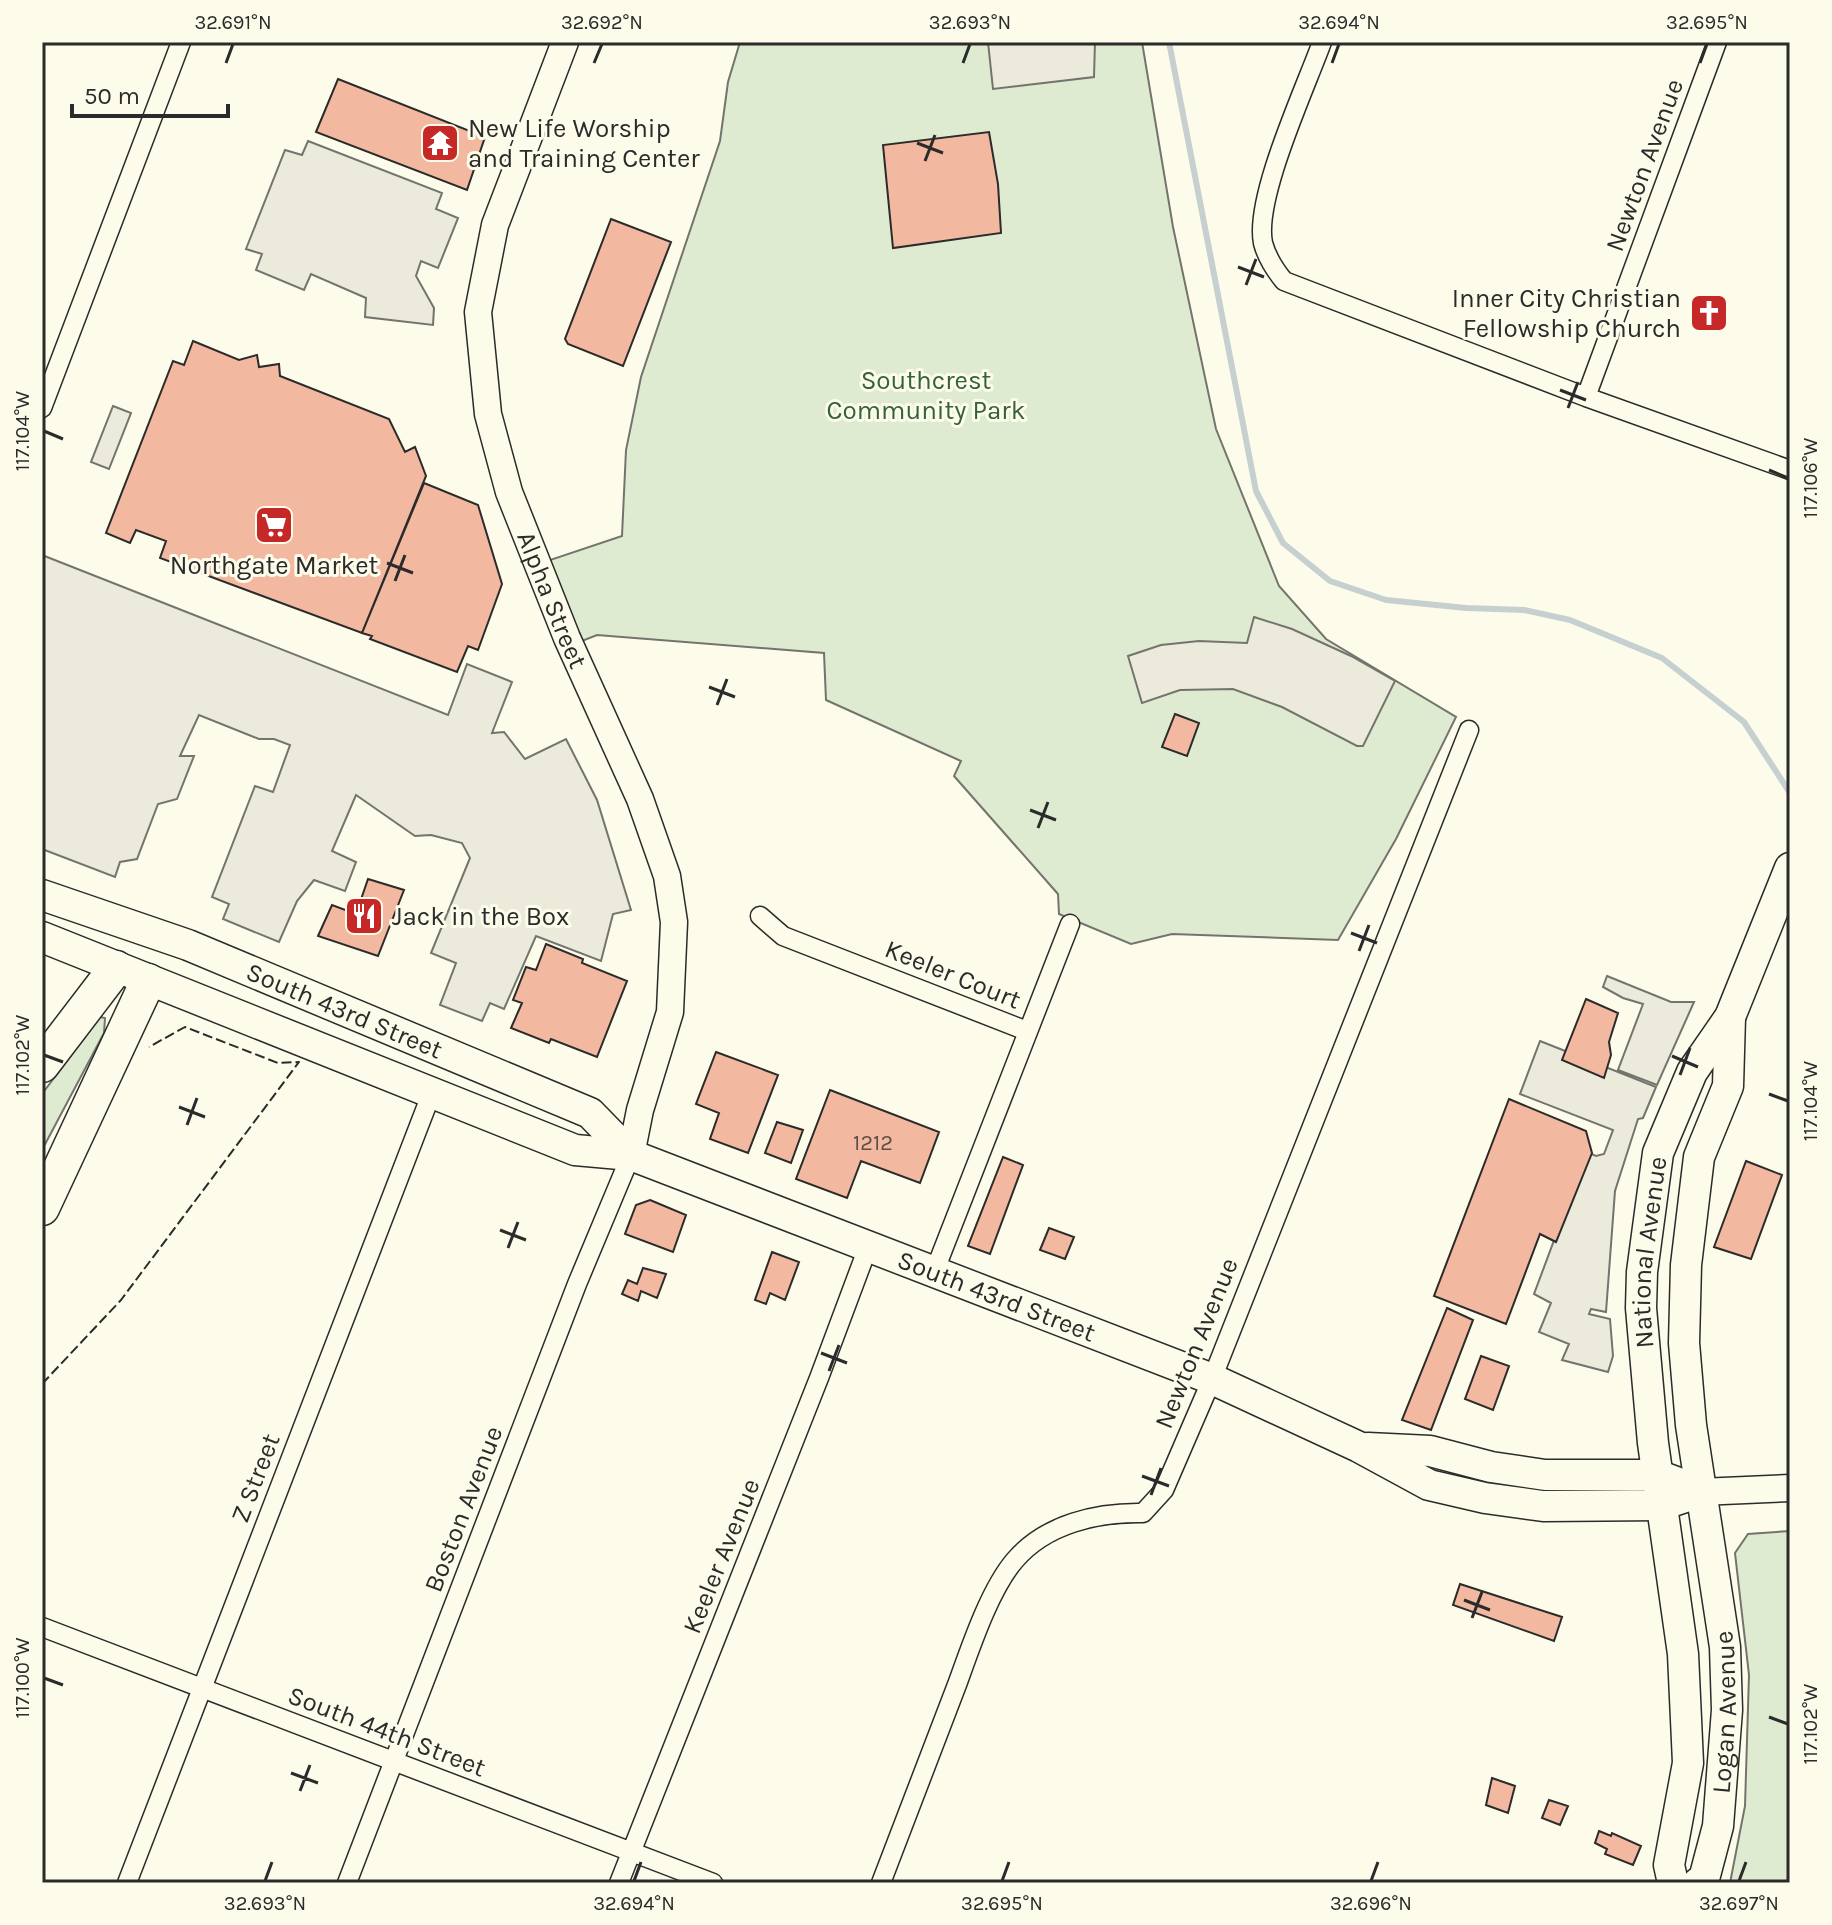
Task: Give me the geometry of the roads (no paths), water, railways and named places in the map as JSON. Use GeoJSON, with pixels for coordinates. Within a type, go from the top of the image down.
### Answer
{"type":"FeatureCollection","features":[{"type":"Feature","properties":{"kind":"highway"},"geometry":{"type":"LineString","coordinates":[[42,1065],[116,968]]}},
{"type":"Feature","properties":{"kind":"highway"},"geometry":{"type":"LineString","coordinates":[[46,1199],[148,981]]}},
{"type":"Feature","properties":{"kind":"main road","name":"National Avenue"},"geometry":{"type":"LineString","coordinates":[[1661,1505],[1641,1296],[1658,1153],[1692,1072],[1730,1017],[1790,868]]}},
{"type":"Feature","properties":{"kind":"main road","name":"South 43rd Street"},"geometry":{"type":"LineString","coordinates":[[42,895],[154,932],[590,1113],[631,1155]]}},
{"type":"Feature","properties":{"kind":"main road"},"geometry":{"type":"LineString","coordinates":[[116,968],[154,932]]}},
{"type":"Feature","properties":{"kind":"main road"},"geometry":{"type":"LineString","coordinates":[[148,981],[154,932]]}},
{"type":"Feature","properties":{"kind":"main road","name":"South 43rd Street"},"geometry":{"type":"LineString","coordinates":[[42,937],[578,1151],[631,1155],[935,1270],[1003,1301],[1212,1379],[1359,1447],[1429,1485],[1485,1498],[1543,1506],[1661,1505],[1700,1492]]}},
{"type":"Feature","properties":{"kind":"main road","name":"National Avenue"},"geometry":{"type":"LineString","coordinates":[[1700,1492],[1684,1343],[1686,1265],[1699,1157],[1728,1086],[1730,1017]]}},
{"type":"Feature","properties":{"kind":"main road"},"geometry":{"type":"LineString","coordinates":[[1675,1114],[1688,1125],[1676,1200],[1676,1226],[1686,1265]]}},
{"type":"Feature","properties":{"kind":"main road","name":"South 43rd Street"},"geometry":{"type":"LineString","coordinates":[[1359,1447],[1430,1451],[1491,1467],[1545,1475],[1657,1475],[1700,1492]]}},
{"type":"Feature","properties":{"kind":"main road","name":"Logan Avenue"},"geometry":{"type":"LineString","coordinates":[[1698,1883],[1704,1879],[1718,1826],[1727,1710],[1725,1647],[1700,1492]]}},
{"type":"Feature","properties":{"kind":"main road","name":"Logan Avenue"},"geometry":{"type":"LineString","coordinates":[[1661,1505],[1683,1654],[1688,1763],[1669,1865],[1673,1883]]}},
{"type":"Feature","properties":{"kind":"street"},"geometry":{"type":"LineString","coordinates":[[42,408],[181,42]]}},
{"type":"Feature","properties":{"kind":"street","name":"Alpha Street"},"geometry":{"type":"LineString","coordinates":[[565,42],[495,225],[478,312],[488,414],[509,492],[567,638],[640,799],[667,876],[674,922],[670,1012],[640,1110],[631,1155]]}},
{"type":"Feature","properties":{"kind":"street"},"geometry":{"type":"LineString","coordinates":[[1322,42],[1265,195],[1263,242],[1271,264],[1284,281],[1586,397],[1790,470]]}},
{"type":"Feature","properties":{"kind":"street","name":"Newton Avenue"},"geometry":{"type":"LineString","coordinates":[[1586,397],[1717,42]]}},
{"type":"Feature","properties":{"kind":"street","name":"Newton Avenue"},"geometry":{"type":"LineString","coordinates":[[881,1883],[982,1618],[1013,1562],[1037,1541],[1068,1524],[1105,1514],[1143,1513],[1164,1490],[1212,1379],[1469,730]]}},
{"type":"Feature","properties":{"kind":"street","name":"Keeler Court"},"geometry":{"type":"LineString","coordinates":[[760,916],[783,936],[1027,1031]]}},
{"type":"Feature","properties":{"kind":"street"},"geometry":{"type":"LineString","coordinates":[[935,1270],[1070,924]]}},
{"type":"Feature","properties":{"kind":"street","name":"Z Street"},"geometry":{"type":"LineString","coordinates":[[127,1883],[432,1092]]}},
{"type":"Feature","properties":{"kind":"street","name":"Boston Avenue"},"geometry":{"type":"LineString","coordinates":[[347,1883],[577,1284],[631,1155]]}},
{"type":"Feature","properties":{"kind":"street","name":"Keeler Avenue"},"geometry":{"type":"LineString","coordinates":[[619,1883],[868,1247]]}},
{"type":"Feature","properties":{"kind":"street"},"geometry":{"type":"LineString","coordinates":[[1700,1492],[1790,1488]]}},
{"type":"Feature","properties":{"kind":"street","name":"South 44th Street"},"geometry":{"type":"LineString","coordinates":[[42,1627],[713,1883]]}},
{"type":"Feature","properties":{"kind":"waterway"},"geometry":{"type":"LineString","coordinates":[[1169,42],[1256,491],[1283,543],[1330,581],[1386,600],[1524,610],[1570,620],[1662,658],[1744,722],[1790,793]]}},
{"type":"Feature","properties":{"kind":"place","name":"New Life Worship and Training Center"},"geometry":{"type":"Point","coordinates":[440,143]}},
{"type":"Feature","properties":{"kind":"place","name":"Inner City Christian Fellowship Church"},"geometry":{"type":"Point","coordinates":[1709,313]}},
{"type":"Feature","properties":{"kind":"place","name":"Northgate Market"},"geometry":{"type":"Point","coordinates":[274,525]}},
{"type":"Feature","properties":{"kind":"place","name":"Jack in the Box"},"geometry":{"type":"Point","coordinates":[364,916]}},
{"type":"Feature","properties":{"kind":"park label","name":"Southcrest Community Park"},"geometry":{"type":"Point","coordinates":[926,395]}}]}
